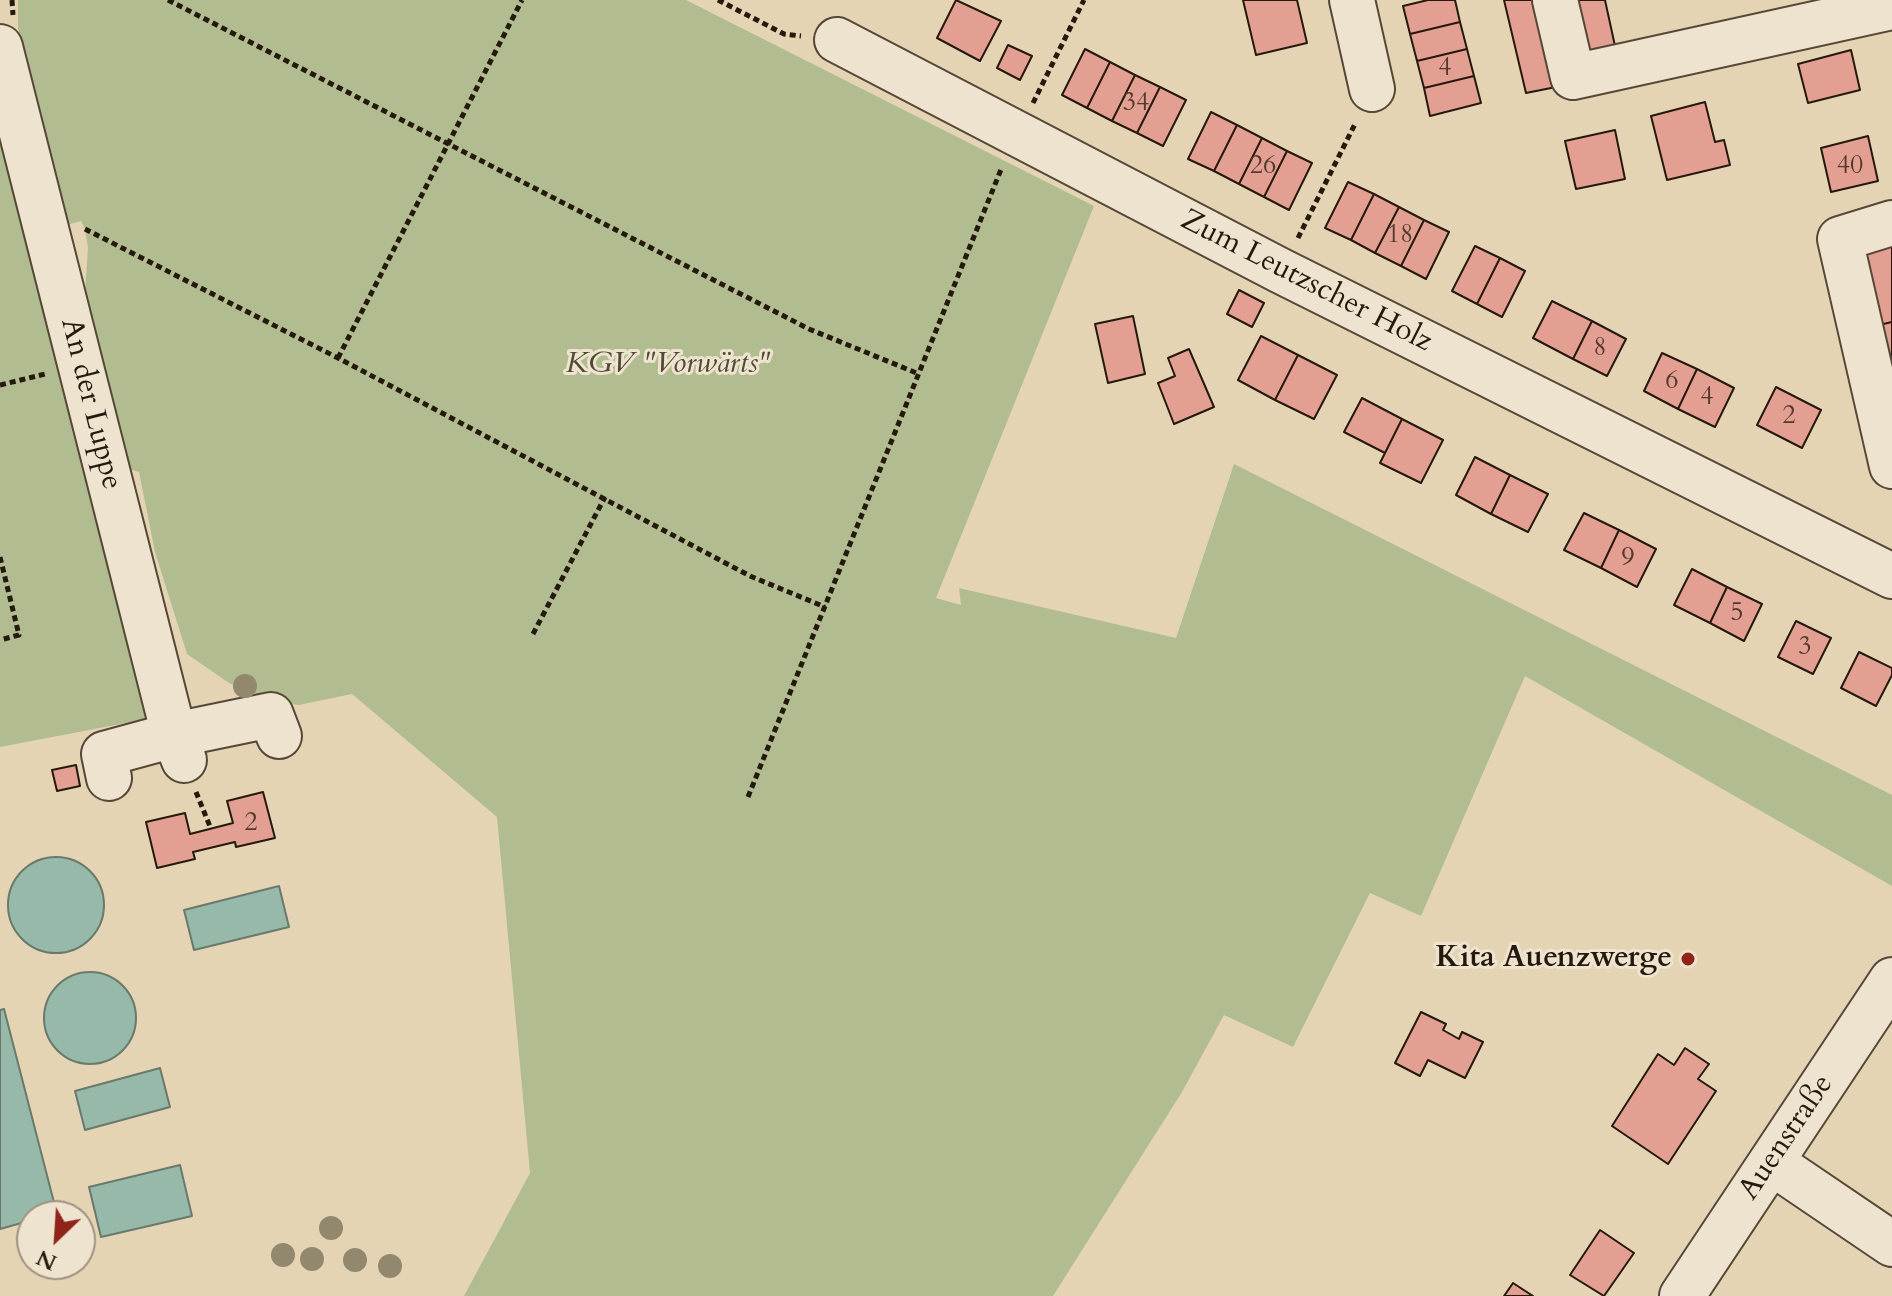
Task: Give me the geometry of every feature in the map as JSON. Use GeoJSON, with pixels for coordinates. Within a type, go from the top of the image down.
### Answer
{"type":"FeatureCollection","features":[{"type":"Feature","properties":{"kind":"street"},"geometry":{"type":"LineString","coordinates":[[1352,0],[1372,89]]}},
{"type":"Feature","properties":{"kind":"street"},"geometry":{"type":"LineString","coordinates":[[1555,0],[1573,77],[1892,7]]}},
{"type":"Feature","properties":{"kind":"street","name":"Zum Leutzscher Holz"},"geometry":{"type":"LineString","coordinates":[[837,40],[1012,145],[1281,271],[1892,576]]}},
{"type":"Feature","properties":{"kind":"street","name":"An der Luppe"},"geometry":{"type":"LineString","coordinates":[[0,47],[46,238],[179,747]]}},
{"type":"Feature","properties":{"kind":"street"},"geometry":{"type":"LineString","coordinates":[[1892,223],[1840,239],[1892,466]]}},
{"type":"Feature","properties":{"kind":"street"},"geometry":{"type":"LineString","coordinates":[[109,778],[104,754],[179,747],[271,715],[279,736]]}},
{"type":"Feature","properties":{"kind":"street","name":"Auenstraße"},"geometry":{"type":"LineString","coordinates":[[1682,1296],[1892,980]]}},
{"type":"Feature","properties":{"kind":"street"},"geometry":{"type":"LineString","coordinates":[[1771,1162],[1892,1244]]}},
{"type":"Feature","properties":{"kind":"path"},"geometry":{"type":"LineString","coordinates":[[168,0],[809,329],[919,374]]}},
{"type":"Feature","properties":{"kind":"path"},"geometry":{"type":"LineString","coordinates":[[338,358],[522,0]]}},
{"type":"Feature","properties":{"kind":"path"},"geometry":{"type":"LineString","coordinates":[[718,0],[784,34],[837,40]]}},
{"type":"Feature","properties":{"kind":"path"},"geometry":{"type":"LineString","coordinates":[[748,797],[1012,145],[1084,0]]}},
{"type":"Feature","properties":{"kind":"path"},"geometry":{"type":"LineString","coordinates":[[1281,271],[1372,89]]}},
{"type":"Feature","properties":{"kind":"path"},"geometry":{"type":"LineString","coordinates":[[83,229],[338,358],[750,576],[825,607]]}},
{"type":"Feature","properties":{"kind":"path"},"geometry":{"type":"LineString","coordinates":[[0,385],[81,363]]}},
{"type":"Feature","properties":{"kind":"path"},"geometry":{"type":"LineString","coordinates":[[533,634],[605,497]]}},
{"type":"Feature","properties":{"kind":"path"},"geometry":{"type":"LineString","coordinates":[[0,557],[19,635],[0,640]]}},
{"type":"Feature","properties":{"kind":"green space","name":"KGV \"Vorwärts\""},"geometry":{"type":"Polygon","coordinates":[[[18,0],[686,0],[1094,206],[936,598],[961,605],[959,588],[1176,638],[1234,464],[1892,795],[1892,886],[1525,676],[1421,916],[1370,893],[1293,1047],[1224,1015],[1182,1092],[1053,1296],[464,1296],[530,1173],[497,817],[352,694],[299,705],[276,702],[229,683],[187,654],[155,552],[139,472],[129,469],[85,294],[88,248],[85,229],[81,221],[67,225],[18,29],[18,0]]]}},
{"type":"Feature","properties":{"kind":"green space"},"geometry":{"type":"Polygon","coordinates":[[[0,107],[150,703],[147,719],[0,747],[0,107]]]}},
{"type":"Feature","properties":{"kind":"shaded area"},"geometry":{"type":"Polygon","coordinates":[[[56,857],[74,861],[90,871],[100,887],[104,905],[100,923],[90,939],[74,949],[56,953],[38,949],[22,939],[12,923],[8,905],[12,887],[22,871],[38,861],[56,857]]]}},
{"type":"Feature","properties":{"kind":"shaded area"},"geometry":{"type":"Polygon","coordinates":[[[279,886],[289,927],[194,950],[184,910],[279,886]]]}},
{"type":"Feature","properties":{"kind":"shaded area"},"geometry":{"type":"Polygon","coordinates":[[[90,972],[108,975],[123,985],[133,1000],[136,1018],[133,1036],[123,1051],[108,1061],[90,1064],[72,1061],[57,1051],[47,1036],[44,1018],[47,1000],[57,985],[72,975],[90,972]]]}},
{"type":"Feature","properties":{"kind":"shaded area"},"geometry":{"type":"Polygon","coordinates":[[[4,1009],[53,1200],[16,1200],[16,1224],[0,1229],[0,1010],[4,1009]]]}},
{"type":"Feature","properties":{"kind":"shaded area"},"geometry":{"type":"Polygon","coordinates":[[[160,1068],[170,1107],[85,1130],[75,1091],[160,1068]]]}},
{"type":"Feature","properties":{"kind":"shaded area"},"geometry":{"type":"Polygon","coordinates":[[[180,1165],[192,1216],[101,1237],[96,1200],[92,1200],[89,1187],[180,1165]]]}},
{"type":"Feature","properties":{"kind":"building"},"geometry":{"type":"Polygon","coordinates":[[[956,0],[1001,21],[980,61],[937,38],[956,0]]]}},
{"type":"Feature","properties":{"kind":"building"},"geometry":{"type":"Polygon","coordinates":[[[1243,0],[1297,0],[1307,43],[1256,55],[1243,0]]]}},
{"type":"Feature","properties":{"kind":"building"},"geometry":{"type":"Polygon","coordinates":[[[1428,0],[1455,0],[1460,22],[1410,34],[1403,6],[1428,0]]]}},
{"type":"Feature","properties":{"kind":"building"},"geometry":{"type":"Polygon","coordinates":[[[1504,0],[1535,0],[1556,87],[1526,93],[1504,0]]]}},
{"type":"Feature","properties":{"kind":"building"},"geometry":{"type":"Polygon","coordinates":[[[1572,0],[1605,0],[1615,46],[1584,54],[1572,0]]]}},
{"type":"Feature","properties":{"kind":"building"},"geometry":{"type":"Polygon","coordinates":[[[1460,22],[1467,49],[1417,61],[1410,34],[1460,22]]]}},
{"type":"Feature","properties":{"kind":"building"},"geometry":{"type":"Polygon","coordinates":[[[1008,45],[1032,56],[1020,80],[997,68],[1008,45]]]}},
{"type":"Feature","properties":{"kind":"building"},"geometry":{"type":"Polygon","coordinates":[[[1085,49],[1110,62],[1087,108],[1062,95],[1085,49]]]}},
{"type":"Feature","properties":{"kind":"building"},"geometry":{"type":"Polygon","coordinates":[[[1467,49],[1474,76],[1424,88],[1417,61],[1467,49]]]}},
{"type":"Feature","properties":{"kind":"building"},"geometry":{"type":"Polygon","coordinates":[[[1851,50],[1860,90],[1808,103],[1798,64],[1851,50]]]}},
{"type":"Feature","properties":{"kind":"building"},"geometry":{"type":"Polygon","coordinates":[[[1110,62],[1135,75],[1112,121],[1087,108],[1110,62]]]}},
{"type":"Feature","properties":{"kind":"building"},"geometry":{"type":"Polygon","coordinates":[[[1135,75],[1160,87],[1137,133],[1112,121],[1135,75]]]}},
{"type":"Feature","properties":{"kind":"building"},"geometry":{"type":"Polygon","coordinates":[[[1474,76],[1481,103],[1430,116],[1424,88],[1474,76]]]}},
{"type":"Feature","properties":{"kind":"building"},"geometry":{"type":"Polygon","coordinates":[[[1160,87],[1186,100],[1163,146],[1137,133],[1160,87]]]}},
{"type":"Feature","properties":{"kind":"building"},"geometry":{"type":"Polygon","coordinates":[[[1705,102],[1715,142],[1724,140],[1730,165],[1667,180],[1651,116],[1705,102]]]}},
{"type":"Feature","properties":{"kind":"building"},"geometry":{"type":"Polygon","coordinates":[[[1211,112],[1237,125],[1214,171],[1188,159],[1211,112]]]}},
{"type":"Feature","properties":{"kind":"building"},"geometry":{"type":"Polygon","coordinates":[[[1237,125],[1262,138],[1239,184],[1214,171],[1237,125]]]}},
{"type":"Feature","properties":{"kind":"building"},"geometry":{"type":"Polygon","coordinates":[[[1615,130],[1625,179],[1576,189],[1565,141],[1615,130]]]}},
{"type":"Feature","properties":{"kind":"building"},"geometry":{"type":"Polygon","coordinates":[[[1868,136],[1878,181],[1831,192],[1821,148],[1868,136]]]}},
{"type":"Feature","properties":{"kind":"building"},"geometry":{"type":"Polygon","coordinates":[[[1262,138],[1287,151],[1264,197],[1239,184],[1262,138]]]}},
{"type":"Feature","properties":{"kind":"building"},"geometry":{"type":"Polygon","coordinates":[[[1287,151],[1312,163],[1289,210],[1264,197],[1287,151]]]}},
{"type":"Feature","properties":{"kind":"building"},"geometry":{"type":"Polygon","coordinates":[[[1348,182],[1374,194],[1351,240],[1325,228],[1348,182]]]}},
{"type":"Feature","properties":{"kind":"building"},"geometry":{"type":"Polygon","coordinates":[[[1374,194],[1399,207],[1375,253],[1351,240],[1374,194]]]}},
{"type":"Feature","properties":{"kind":"building"},"geometry":{"type":"Polygon","coordinates":[[[1399,207],[1424,220],[1401,266],[1375,253],[1399,207]]]}},
{"type":"Feature","properties":{"kind":"building"},"geometry":{"type":"Polygon","coordinates":[[[1424,220],[1449,232],[1426,279],[1401,266],[1424,220]]]}},
{"type":"Feature","properties":{"kind":"building"},"geometry":{"type":"Polygon","coordinates":[[[1892,234],[1892,322],[1879,325],[1859,243],[1892,234]]]}},
{"type":"Feature","properties":{"kind":"building"},"geometry":{"type":"Polygon","coordinates":[[[1475,246],[1500,258],[1477,304],[1452,291],[1475,246]]]}},
{"type":"Feature","properties":{"kind":"building"},"geometry":{"type":"Polygon","coordinates":[[[1500,258],[1525,271],[1502,317],[1477,304],[1500,258]]]}},
{"type":"Feature","properties":{"kind":"building"},"geometry":{"type":"Polygon","coordinates":[[[1239,290],[1264,303],[1252,327],[1227,314],[1239,290]]]}},
{"type":"Feature","properties":{"kind":"building"},"geometry":{"type":"Polygon","coordinates":[[[1552,301],[1592,321],[1573,359],[1533,338],[1552,301]]]}},
{"type":"Feature","properties":{"kind":"building"},"geometry":{"type":"Polygon","coordinates":[[[1133,316],[1145,374],[1108,383],[1095,324],[1133,316]]]}},
{"type":"Feature","properties":{"kind":"building"},"geometry":{"type":"Polygon","coordinates":[[[1592,321],[1626,339],[1607,376],[1573,359],[1592,321]]]}},
{"type":"Feature","properties":{"kind":"building"},"geometry":{"type":"Polygon","coordinates":[[[1892,322],[1892,377],[1879,325],[1892,322]]]}},
{"type":"Feature","properties":{"kind":"building"},"geometry":{"type":"Polygon","coordinates":[[[1261,336],[1298,355],[1275,400],[1238,380],[1261,336]]]}},
{"type":"Feature","properties":{"kind":"building"},"geometry":{"type":"Polygon","coordinates":[[[1189,349],[1214,407],[1174,424],[1158,383],[1175,376],[1168,358],[1189,349]]]}},
{"type":"Feature","properties":{"kind":"building"},"geometry":{"type":"Polygon","coordinates":[[[1662,353],[1697,369],[1678,409],[1644,391],[1662,353]]]}},
{"type":"Feature","properties":{"kind":"building"},"geometry":{"type":"Polygon","coordinates":[[[1298,355],[1337,375],[1314,419],[1275,400],[1298,355]]]}},
{"type":"Feature","properties":{"kind":"building"},"geometry":{"type":"Polygon","coordinates":[[[1697,369],[1734,388],[1715,427],[1678,409],[1697,369]]]}},
{"type":"Feature","properties":{"kind":"building"},"geometry":{"type":"Polygon","coordinates":[[[1776,387],[1821,410],[1802,448],[1757,425],[1776,387]]]}},
{"type":"Feature","properties":{"kind":"building"},"geometry":{"type":"Polygon","coordinates":[[[1362,398],[1402,419],[1385,453],[1344,432],[1362,398]]]}},
{"type":"Feature","properties":{"kind":"building"},"geometry":{"type":"Polygon","coordinates":[[[1402,419],[1443,440],[1421,483],[1380,463],[1402,419]]]}},
{"type":"Feature","properties":{"kind":"building"},"geometry":{"type":"Polygon","coordinates":[[[1475,457],[1510,475],[1491,514],[1456,495],[1475,457]]]}},
{"type":"Feature","properties":{"kind":"building"},"geometry":{"type":"Polygon","coordinates":[[[1510,475],[1548,494],[1528,532],[1491,514],[1510,475]]]}},
{"type":"Feature","properties":{"kind":"building"},"geometry":{"type":"Polygon","coordinates":[[[1584,513],[1619,530],[1601,568],[1564,550],[1584,513]]]}},
{"type":"Feature","properties":{"kind":"building"},"geometry":{"type":"Polygon","coordinates":[[[1619,530],[1656,549],[1637,587],[1601,568],[1619,530]]]}},
{"type":"Feature","properties":{"kind":"building"},"geometry":{"type":"Polygon","coordinates":[[[1692,569],[1727,587],[1710,623],[1674,605],[1692,569]]]}},
{"type":"Feature","properties":{"kind":"building"},"geometry":{"type":"Polygon","coordinates":[[[1727,587],[1762,604],[1744,641],[1710,623],[1727,587]]]}},
{"type":"Feature","properties":{"kind":"building"},"geometry":{"type":"Polygon","coordinates":[[[1796,621],[1831,638],[1813,674],[1778,657],[1796,621]]]}},
{"type":"Feature","properties":{"kind":"building"},"geometry":{"type":"Polygon","coordinates":[[[1859,652],[1892,668],[1892,675],[1876,706],[1841,688],[1859,652]]]}},
{"type":"Feature","properties":{"kind":"building"},"geometry":{"type":"Polygon","coordinates":[[[76,765],[80,786],[57,791],[52,770],[76,765]]]}},
{"type":"Feature","properties":{"kind":"building"},"geometry":{"type":"Polygon","coordinates":[[[263,792],[275,838],[236,847],[235,842],[193,852],[195,859],[157,868],[146,822],[185,813],[190,834],[233,823],[227,801],[263,792]]]}},
{"type":"Feature","properties":{"kind":"building"},"geometry":{"type":"Polygon","coordinates":[[[1421,1012],[1446,1024],[1443,1030],[1459,1039],[1462,1032],[1483,1042],[1465,1078],[1428,1060],[1420,1076],[1395,1063],[1421,1012]]]}},
{"type":"Feature","properties":{"kind":"building"},"geometry":{"type":"Polygon","coordinates":[[[1685,1048],[1709,1064],[1698,1079],[1716,1091],[1668,1164],[1612,1126],[1658,1054],[1674,1065],[1685,1048]]]}},
{"type":"Feature","properties":{"kind":"building"},"geometry":{"type":"Polygon","coordinates":[[[1600,1230],[1634,1253],[1604,1296],[1570,1275],[1600,1230]]]}},
{"type":"Feature","properties":{"kind":"building"},"geometry":{"type":"Polygon","coordinates":[[[1513,1283],[1533,1296],[1504,1296],[1513,1283]]]}},
{"type":"Feature","properties":{"kind":"place","name":"Kita Auenzwerge"},"geometry":{"type":"Point","coordinates":[1688,959]}}]}
